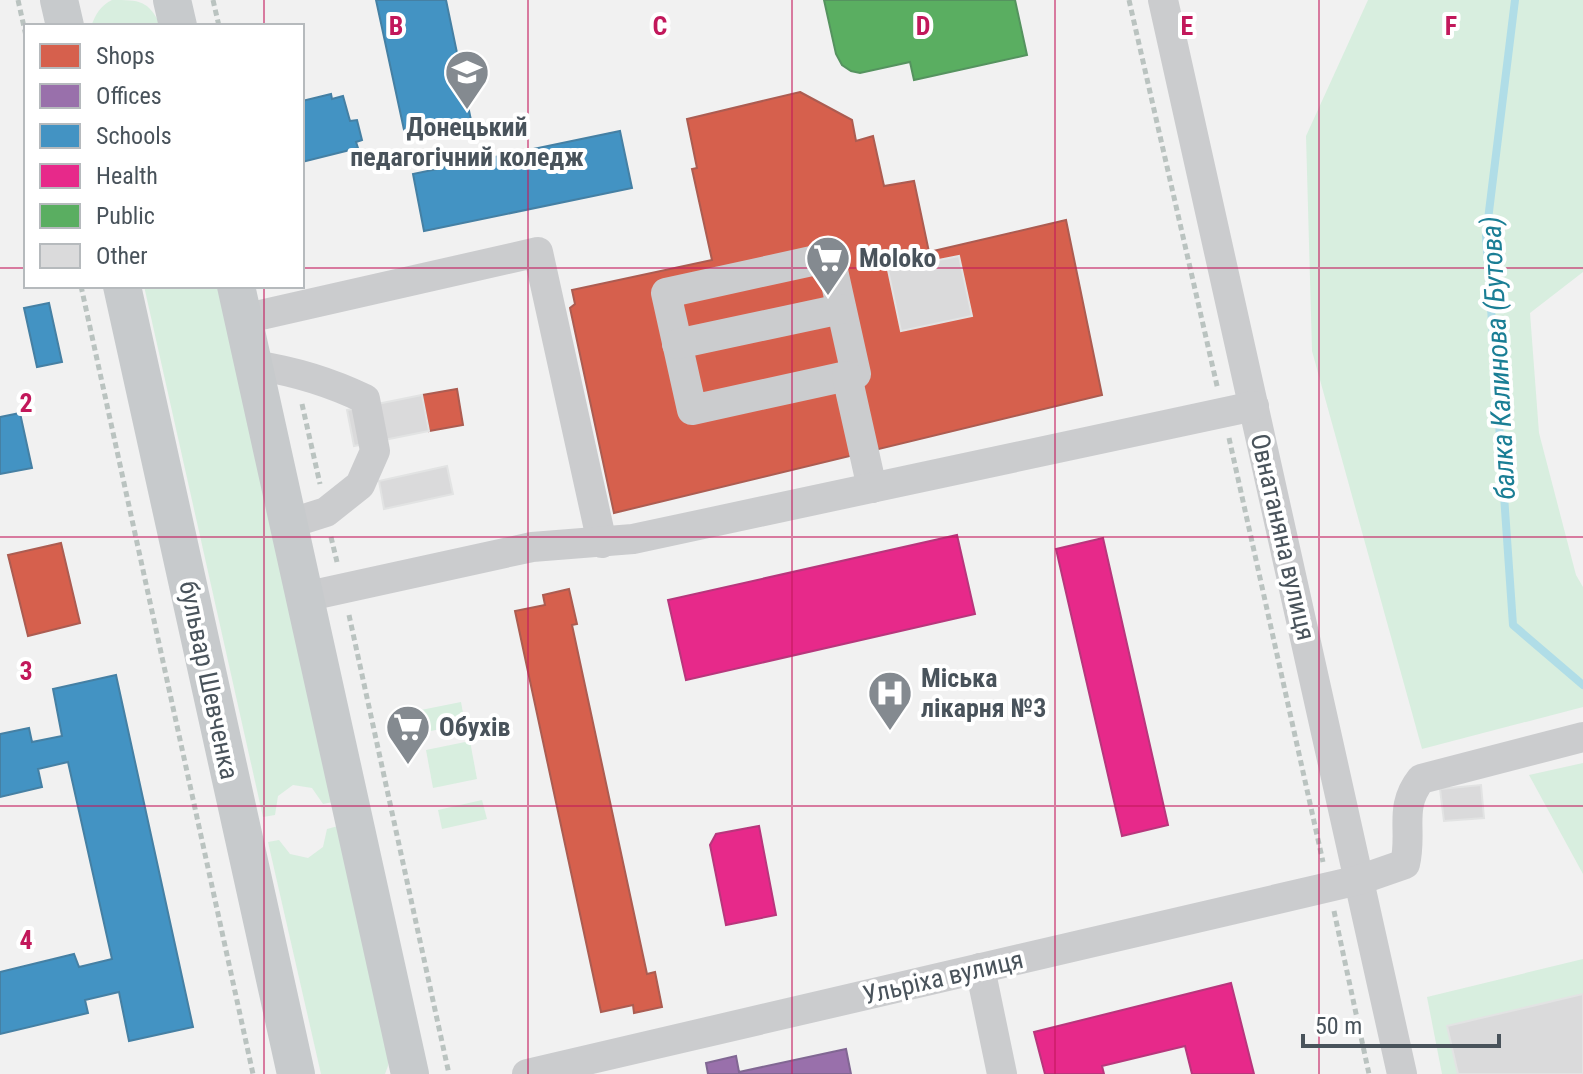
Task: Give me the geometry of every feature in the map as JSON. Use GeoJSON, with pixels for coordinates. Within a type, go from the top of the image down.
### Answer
{"type":"FeatureCollection","features":[{"type":"Feature","properties":{"kind":"main road"},"geometry":{"type":"LineString","coordinates":[[59,0],[65,24]]}},
{"type":"Feature","properties":{"kind":"main road"},"geometry":{"type":"LineString","coordinates":[[172,0],[178,24]]}},
{"type":"Feature","properties":{"kind":"main road","name":"бульвар Шевченка"},"geometry":{"type":"LineString","coordinates":[[122,288],[296,1074]]}},
{"type":"Feature","properties":{"kind":"main road"},"geometry":{"type":"LineString","coordinates":[[239,302],[410,1074]]}},
{"type":"Feature","properties":{"kind":"street","name":"Овнатаняна вулиця"},"geometry":{"type":"LineString","coordinates":[[1163,0],[1402,1074]]}},
{"type":"Feature","properties":{"kind":"street"},"geometry":{"type":"LineString","coordinates":[[239,302],[538,252],[602,543]]}},
{"type":"Feature","properties":{"kind":"street"},"geometry":{"type":"LineString","coordinates":[[830,257],[841,309],[856,374],[692,410],[666,293],[830,257]]}},
{"type":"Feature","properties":{"kind":"street"},"geometry":{"type":"LineString","coordinates":[[677,344],[841,309]]}},
{"type":"Feature","properties":{"kind":"street"},"geometry":{"type":"LineString","coordinates":[[253,365],[295,371],[329,381],[365,399],[375,451],[360,485],[326,512],[288,524]]}},
{"type":"Feature","properties":{"kind":"street"},"geometry":{"type":"LineString","coordinates":[[847,376],[872,488]]}},
{"type":"Feature","properties":{"kind":"street"},"geometry":{"type":"LineString","coordinates":[[304,597],[532,547],[633,539],[1254,406]]}},
{"type":"Feature","properties":{"kind":"street","name":"Ульріха вулиця"},"geometry":{"type":"LineString","coordinates":[[527,1074],[1359,880],[1405,864],[1408,851],[1406,807],[1421,779],[1583,737]]}},
{"type":"Feature","properties":{"kind":"street"},"geometry":{"type":"LineString","coordinates":[[980,968],[1002,1074]]}},
{"type":"Feature","properties":{"kind":"path"},"geometry":{"type":"LineString","coordinates":[[18,0],[24,27]]}},
{"type":"Feature","properties":{"kind":"path"},"geometry":{"type":"LineString","coordinates":[[213,0],[219,24]]}},
{"type":"Feature","properties":{"kind":"path"},"geometry":{"type":"LineString","coordinates":[[1129,0],[1369,1074]]}},
{"type":"Feature","properties":{"kind":"path"},"geometry":{"type":"LineString","coordinates":[[81,288],[253,1074]]}},
{"type":"Feature","properties":{"kind":"path"},"geometry":{"type":"LineString","coordinates":[[295,371],[449,1074]]}},
{"type":"Feature","properties":{"kind":"green space"},"geometry":{"type":"Polygon","coordinates":[[[112,0],[142,3],[152,11],[160,24],[92,24],[104,5],[112,0]]]}},
{"type":"Feature","properties":{"kind":"green space"},"geometry":{"type":"Polygon","coordinates":[[[1368,0],[1583,0],[1583,272],[1530,313],[1539,433],[1576,575],[1583,587],[1583,707],[1422,749],[1312,351],[1306,136],[1368,0]]]}},
{"type":"Feature","properties":{"kind":"green space"},"geometry":{"type":"Polygon","coordinates":[[[144,288],[219,288],[333,802],[323,804],[312,788],[293,785],[278,796],[275,815],[263,817],[144,288]]]}},
{"type":"Feature","properties":{"kind":"green space"},"geometry":{"type":"Polygon","coordinates":[[[461,702],[465,724],[421,733],[416,711],[461,702]]]}},
{"type":"Feature","properties":{"kind":"green space"},"geometry":{"type":"Polygon","coordinates":[[[470,741],[477,779],[433,788],[426,750],[470,741]]]}},
{"type":"Feature","properties":{"kind":"green space"},"geometry":{"type":"Polygon","coordinates":[[[1583,763],[1583,874],[1529,775],[1583,763]]]}},
{"type":"Feature","properties":{"kind":"green space"},"geometry":{"type":"Polygon","coordinates":[[[482,800],[487,819],[442,829],[438,810],[482,800]]]}},
{"type":"Feature","properties":{"kind":"green space"},"geometry":{"type":"Polygon","coordinates":[[[338,826],[388,1053],[385,1074],[321,1074],[268,842],[279,840],[290,854],[308,858],[323,847],[327,829],[338,826]]]}},
{"type":"Feature","properties":{"kind":"green space"},"geometry":{"type":"Polygon","coordinates":[[[1583,959],[1583,1074],[1442,1074],[1427,997],[1583,959]]]}},
{"type":"Feature","properties":{"kind":"building: Shops","name":"Moloko"},"geometry":{"type":"Polygon","coordinates":[[[800,92],[852,120],[856,141],[873,136],[884,186],[914,181],[929,252],[1066,220],[1102,395],[614,513],[570,308],[575,304],[572,290],[712,260],[692,169],[697,168],[687,119],[800,92]]]}},
{"type":"Feature","properties":{"kind":"building: Shops"},"geometry":{"type":"Polygon","coordinates":[[[457,389],[463,425],[429,431],[422,395],[457,389]]]}},
{"type":"Feature","properties":{"kind":"building: Shops"},"geometry":{"type":"Polygon","coordinates":[[[61,543],[80,623],[28,636],[8,555],[61,543]]]}},
{"type":"Feature","properties":{"kind":"building: Shops"},"geometry":{"type":"Polygon","coordinates":[[[569,589],[577,624],[572,625],[647,974],[655,972],[662,1007],[634,1013],[633,1005],[601,1012],[515,611],[545,605],[543,595],[569,589]]]}},
{"type":"Feature","properties":{"kind":"building: Offices"},"geometry":{"type":"Polygon","coordinates":[[[846,1049],[851,1074],[708,1074],[706,1063],[736,1056],[739,1072],[846,1049]]]}},
{"type":"Feature","properties":{"kind":"building: Schools"},"geometry":{"type":"Polygon","coordinates":[[[376,0],[446,0],[472,125],[406,139],[376,0]]]}},
{"type":"Feature","properties":{"kind":"building: Schools"},"geometry":{"type":"Polygon","coordinates":[[[331,94],[332,99],[343,96],[350,121],[357,120],[362,140],[356,142],[358,148],[304,162],[304,101],[331,94]]]}},
{"type":"Feature","properties":{"kind":"building: Schools"},"geometry":{"type":"Polygon","coordinates":[[[620,131],[632,188],[424,231],[413,174],[620,131]]]}},
{"type":"Feature","properties":{"kind":"building: Schools"},"geometry":{"type":"Polygon","coordinates":[[[49,303],[62,362],[37,367],[24,308],[49,303]]]}},
{"type":"Feature","properties":{"kind":"building: Schools"},"geometry":{"type":"Polygon","coordinates":[[[20,413],[32,468],[0,474],[0,417],[20,413]]]}},
{"type":"Feature","properties":{"kind":"building: Schools"},"geometry":{"type":"Polygon","coordinates":[[[116,675],[193,1027],[129,1041],[119,992],[85,1000],[88,1013],[0,1034],[0,972],[74,954],[79,967],[112,959],[68,762],[38,769],[42,787],[0,797],[0,734],[29,728],[32,742],[62,736],[53,689],[116,675]]]}},
{"type":"Feature","properties":{"kind":"building: Health"},"geometry":{"type":"Polygon","coordinates":[[[957,535],[975,614],[686,680],[668,600],[957,535]]]}},
{"type":"Feature","properties":{"kind":"building: Health"},"geometry":{"type":"Polygon","coordinates":[[[1103,538],[1168,825],[1122,836],[1056,549],[1103,538]]]}},
{"type":"Feature","properties":{"kind":"building: Health"},"geometry":{"type":"Polygon","coordinates":[[[759,826],[776,915],[726,925],[710,845],[716,834],[759,826]]]}},
{"type":"Feature","properties":{"kind":"building: Health"},"geometry":{"type":"Polygon","coordinates":[[[1231,983],[1254,1074],[1192,1074],[1185,1046],[1102,1066],[1104,1074],[1045,1074],[1034,1032],[1231,983]]]}},
{"type":"Feature","properties":{"kind":"building: Public"},"geometry":{"type":"Polygon","coordinates":[[[824,0],[1015,0],[1027,55],[914,80],[910,62],[860,73],[851,71],[842,65],[836,54],[824,0]]]}},
{"type":"Feature","properties":{"kind":"building: Other"},"geometry":{"type":"Polygon","coordinates":[[[959,256],[972,316],[901,331],[888,270],[959,256]]]}},
{"type":"Feature","properties":{"kind":"building: Other"},"geometry":{"type":"Polygon","coordinates":[[[422,395],[429,431],[354,446],[347,410],[422,395]]]}},
{"type":"Feature","properties":{"kind":"building: Other"},"geometry":{"type":"Polygon","coordinates":[[[447,466],[453,494],[384,509],[379,481],[447,466]]]}},
{"type":"Feature","properties":{"kind":"building: Other"},"geometry":{"type":"Polygon","coordinates":[[[1481,785],[1484,818],[1444,821],[1440,789],[1481,785]]]}},
{"type":"Feature","properties":{"kind":"building: Other"},"geometry":{"type":"Polygon","coordinates":[[[1583,994],[1583,1074],[1458,1074],[1447,1026],[1583,994]]]}},
{"type":"Feature","properties":{"kind":"waterway","name":"балка Калинова (Бутова)"},"geometry":{"type":"LineString","coordinates":[[1515,0],[1486,236],[1513,625],[1583,685]]}},
{"type":"Feature","properties":{"kind":"place","name":"Донецький педагогічний коледж"},"geometry":{"type":"Point","coordinates":[467,111]}},
{"type":"Feature","properties":{"kind":"place","name":"Moloko"},"geometry":{"type":"Point","coordinates":[828,297]}},
{"type":"Feature","properties":{"kind":"place","name":"Міська лікарня №3"},"geometry":{"type":"Point","coordinates":[890,732]}},
{"type":"Feature","properties":{"kind":"place","name":"Обухів"},"geometry":{"type":"Point","coordinates":[408,766]}}]}
